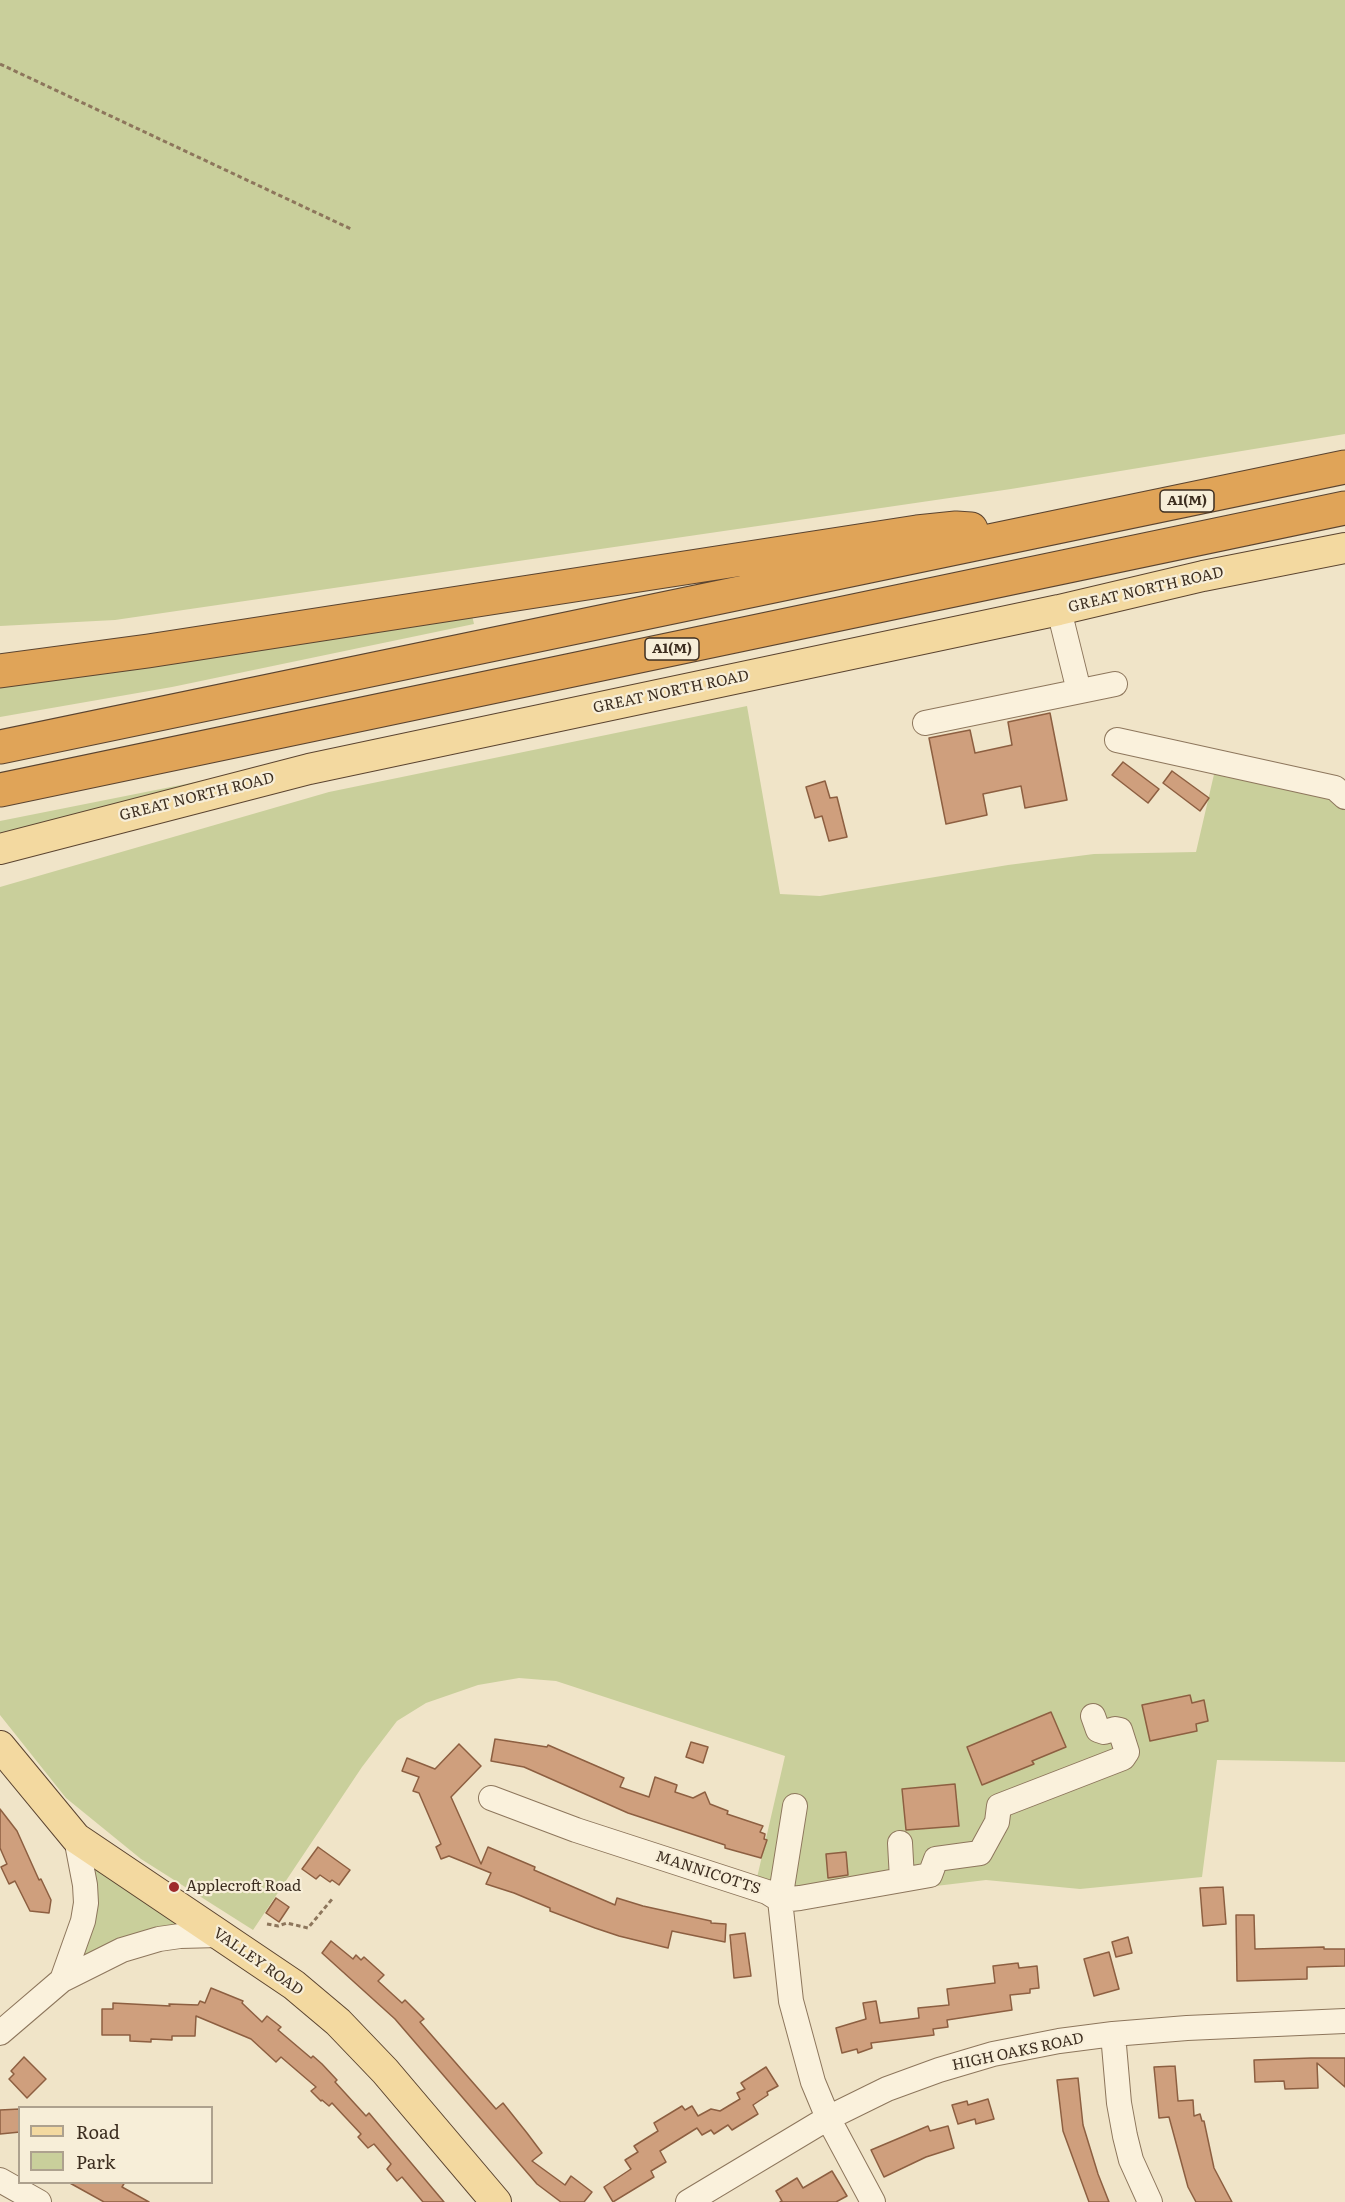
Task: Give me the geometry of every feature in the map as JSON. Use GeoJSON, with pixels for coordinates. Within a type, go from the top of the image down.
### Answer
{"type":"FeatureCollection","features":[{"type":"Feature","properties":{"kind":"highway","name":"A1(M)"},"geometry":{"type":"LineString","coordinates":[[0,747],[1345,467]]}},
{"type":"Feature","properties":{"kind":"highway","name":"A1(M)"},"geometry":{"type":"LineString","coordinates":[[0,790],[1345,508]]}},
{"type":"Feature","properties":{"kind":"highway","name":"A1(M)"},"geometry":{"type":"LineString","coordinates":[[0,671],[148,651],[917,532],[956,528],[1029,534]]}},
{"type":"Feature","properties":{"kind":"main road","name":"GREAT NORTH ROAD"},"geometry":{"type":"LineString","coordinates":[[0,849],[309,769],[1059,610],[1203,576],[1345,548]]}},
{"type":"Feature","properties":{"kind":"main road","name":"VALLEY ROAD"},"geometry":{"type":"LineString","coordinates":[[0,1746],[76,1838],[294,1985],[338,2022],[385,2071],[496,2202]]}},
{"type":"Feature","properties":{"kind":"street"},"geometry":{"type":"LineString","coordinates":[[1059,610],[1079,691]]}},
{"type":"Feature","properties":{"kind":"street"},"geometry":{"type":"LineString","coordinates":[[925,723],[1115,684]]}},
{"type":"Feature","properties":{"kind":"street"},"geometry":{"type":"LineString","coordinates":[[1117,740],[1335,788],[1345,797]]}},
{"type":"Feature","properties":{"kind":"street"},"geometry":{"type":"LineString","coordinates":[[795,1806],[780,1900],[930,1875],[936,1859],[980,1853],[998,1822],[999,1806],[1123,1758],[1127,1752],[1120,1731],[1098,1730],[1093,1716]]}},
{"type":"Feature","properties":{"kind":"street","name":"MANNICOTTS"},"geometry":{"type":"LineString","coordinates":[[491,1798],[576,1830],[767,1892],[780,1900],[791,2001],[813,2082],[828,2118],[873,2202]]}},
{"type":"Feature","properties":{"kind":"street"},"geometry":{"type":"LineString","coordinates":[[62,1980],[83,1921],[86,1903],[76,1838]]}},
{"type":"Feature","properties":{"kind":"street"},"geometry":{"type":"LineString","coordinates":[[900,1844],[902,1879]]}},
{"type":"Feature","properties":{"kind":"street"},"geometry":{"type":"LineString","coordinates":[[0,2033],[62,1980],[122,1950],[159,1939],[219,1935]]}},
{"type":"Feature","properties":{"kind":"street","name":"HIGH OAKS ROAD"},"geometry":{"type":"LineString","coordinates":[[688,2202],[828,2118],[887,2089],[993,2054],[1059,2041],[1113,2034],[1345,2021]]}},
{"type":"Feature","properties":{"kind":"street"},"geometry":{"type":"LineString","coordinates":[[1113,2034],[1119,2103],[1125,2136],[1134,2168],[1150,2202]]}},
{"type":"Feature","properties":{"kind":"street"},"geometry":{"type":"LineString","coordinates":[[0,2180],[39,2202]]}},
{"type":"Feature","properties":{"kind":"path"},"geometry":{"type":"LineString","coordinates":[[0,64],[351,229]]}},
{"type":"Feature","properties":{"kind":"path"},"geometry":{"type":"LineString","coordinates":[[267,1924],[278,1926],[287,1923],[308,1928],[333,1898]]}},
{"type":"Feature","properties":{"kind":"green space"},"geometry":{"type":"Polygon","coordinates":[[[0,0],[1345,0],[1345,434],[1011,489],[115,620],[0,626],[0,0]]]}},
{"type":"Feature","properties":{"kind":"green space"},"geometry":{"type":"Polygon","coordinates":[[[471,611],[474,624],[172,687],[0,717],[0,683],[471,611]]]}},
{"type":"Feature","properties":{"kind":"green space"},"geometry":{"type":"Polygon","coordinates":[[[747,706],[780,894],[820,896],[1008,865],[1094,854],[1196,852],[1215,770],[1345,797],[1345,1762],[1217,1760],[1202,1877],[1080,1889],[986,1880],[802,1902],[756,1882],[785,1756],[556,1681],[519,1678],[478,1685],[426,1703],[397,1721],[362,1767],[253,1930],[141,1859],[66,1798],[0,1715],[0,887],[329,792],[747,706]]]}},
{"type":"Feature","properties":{"kind":"green space"},"geometry":{"type":"Polygon","coordinates":[[[221,777],[0,835],[0,821],[221,777]]]}},
{"type":"Feature","properties":{"kind":"green space"},"geometry":{"type":"Polygon","coordinates":[[[98,1868],[181,1924],[86,1958],[81,1953],[94,1869],[98,1868]]]}},
{"type":"Feature","properties":{"kind":"building"},"geometry":{"type":"Polygon","coordinates":[[[1050,713],[1067,800],[1025,808],[1021,786],[983,794],[987,815],[946,824],[929,738],[970,730],[975,753],[1012,745],[1008,722],[1050,713]]]}},
{"type":"Feature","properties":{"kind":"building"},"geometry":{"type":"Polygon","coordinates":[[[1123,762],[1159,789],[1148,803],[1112,775],[1123,762]]]}},
{"type":"Feature","properties":{"kind":"building"},"geometry":{"type":"Polygon","coordinates":[[[1172,771],[1209,798],[1200,811],[1163,783],[1172,771]]]}},
{"type":"Feature","properties":{"kind":"building"},"geometry":{"type":"Polygon","coordinates":[[[825,781],[830,798],[837,797],[847,837],[829,841],[822,816],[815,818],[806,787],[825,781]]]}},
{"type":"Feature","properties":{"kind":"building"},"geometry":{"type":"Polygon","coordinates":[[[1190,1695],[1192,1703],[1204,1700],[1208,1721],[1196,1724],[1197,1731],[1150,1741],[1142,1705],[1190,1695]]]}},
{"type":"Feature","properties":{"kind":"building"},"geometry":{"type":"Polygon","coordinates":[[[1051,1712],[1066,1747],[1032,1761],[1034,1764],[982,1785],[967,1747],[1051,1712]]]}},
{"type":"Feature","properties":{"kind":"building"},"geometry":{"type":"Polygon","coordinates":[[[495,1739],[547,1747],[548,1745],[624,1778],[620,1787],[649,1797],[655,1777],[677,1785],[675,1792],[693,1798],[705,1792],[710,1804],[728,1811],[727,1814],[763,1826],[760,1832],[765,1834],[764,1839],[767,1840],[761,1858],[725,1848],[725,1845],[628,1813],[524,1767],[491,1761],[495,1739]]]}},
{"type":"Feature","properties":{"kind":"building"},"geometry":{"type":"Polygon","coordinates":[[[691,1742],[708,1747],[703,1763],[686,1757],[691,1742]]]}},
{"type":"Feature","properties":{"kind":"building"},"geometry":{"type":"Polygon","coordinates":[[[459,1744],[481,1766],[451,1797],[481,1864],[488,1847],[535,1867],[534,1870],[615,1905],[617,1898],[711,1921],[711,1923],[726,1924],[725,1942],[672,1931],[668,1948],[619,1936],[550,1911],[550,1908],[486,1884],[491,1873],[449,1856],[441,1859],[436,1847],[441,1844],[419,1793],[413,1791],[419,1777],[402,1771],[407,1758],[435,1769],[459,1744]]]}},
{"type":"Feature","properties":{"kind":"building"},"geometry":{"type":"Polygon","coordinates":[[[955,1784],[959,1826],[906,1830],[902,1789],[955,1784]]]}},
{"type":"Feature","properties":{"kind":"building"},"geometry":{"type":"Polygon","coordinates":[[[0,1809],[17,1831],[39,1880],[41,1879],[51,1900],[49,1913],[30,1911],[15,1881],[9,1884],[1,1867],[7,1864],[0,1848],[0,1809]]]}},
{"type":"Feature","properties":{"kind":"building"},"geometry":{"type":"Polygon","coordinates":[[[318,1847],[350,1870],[339,1885],[320,1875],[316,1879],[302,1869],[318,1847]]]}},
{"type":"Feature","properties":{"kind":"building"},"geometry":{"type":"Polygon","coordinates":[[[846,1852],[848,1875],[828,1878],[826,1854],[846,1852]]]}},
{"type":"Feature","properties":{"kind":"building"},"geometry":{"type":"Polygon","coordinates":[[[1223,1887],[1226,1924],[1203,1926],[1200,1888],[1223,1887]]]}},
{"type":"Feature","properties":{"kind":"building"},"geometry":{"type":"Polygon","coordinates":[[[276,1898],[289,1907],[279,1922],[266,1913],[276,1898]]]}},
{"type":"Feature","properties":{"kind":"building"},"geometry":{"type":"Polygon","coordinates":[[[1236,1915],[1254,1915],[1255,1949],[1324,1947],[1324,1949],[1345,1949],[1345,1966],[1307,1967],[1307,1979],[1237,1981],[1236,1915]]]}},
{"type":"Feature","properties":{"kind":"building"},"geometry":{"type":"Polygon","coordinates":[[[745,1933],[751,1976],[734,1978],[730,1935],[745,1933]]]}},
{"type":"Feature","properties":{"kind":"building"},"geometry":{"type":"Polygon","coordinates":[[[1128,1937],[1132,1953],[1116,1957],[1112,1942],[1128,1937]]]}},
{"type":"Feature","properties":{"kind":"building"},"geometry":{"type":"Polygon","coordinates":[[[331,1941],[353,1959],[356,1955],[361,1960],[364,1957],[384,1975],[378,1981],[402,2003],[405,2000],[424,2019],[420,2022],[496,2109],[503,2103],[527,2133],[542,2153],[532,2161],[565,2185],[571,2176],[592,2192],[584,2202],[561,2202],[537,2184],[395,2019],[322,1953],[331,1941]]]}},
{"type":"Feature","properties":{"kind":"building"},"geometry":{"type":"Polygon","coordinates":[[[1109,1952],[1119,1989],[1094,1996],[1084,1959],[1109,1952]]]}},
{"type":"Feature","properties":{"kind":"building"},"geometry":{"type":"Polygon","coordinates":[[[1018,1963],[1019,1968],[1037,1966],[1039,1988],[1030,1989],[1030,1993],[1010,1995],[1012,2010],[947,2020],[948,2027],[933,2029],[934,2035],[871,2043],[872,2048],[858,2053],[857,2049],[842,2053],[836,2028],[866,2019],[863,2003],[876,2001],[880,2023],[919,2018],[918,2008],[949,2005],[947,1989],[995,1983],[993,1966],[1018,1963]]]}},
{"type":"Feature","properties":{"kind":"building"},"geometry":{"type":"Polygon","coordinates":[[[211,1988],[243,2001],[242,2003],[262,2022],[267,2016],[281,2027],[278,2030],[311,2058],[313,2056],[322,2064],[366,2116],[369,2113],[444,2202],[423,2202],[402,2177],[397,2181],[387,2169],[391,2164],[374,2144],[368,2148],[358,2137],[361,2134],[332,2103],[329,2106],[311,2091],[316,2087],[281,2057],[276,2062],[251,2039],[196,2016],[195,2036],[172,2036],[172,2040],[151,2039],[151,2042],[130,2041],[130,2035],[102,2035],[102,2009],[113,2009],[113,2003],[198,2005],[200,2001],[205,2003],[211,1988]]]}},
{"type":"Feature","properties":{"kind":"building"},"geometry":{"type":"Polygon","coordinates":[[[24,2057],[46,2079],[27,2098],[9,2079],[14,2074],[11,2071],[24,2057]]]}},
{"type":"Feature","properties":{"kind":"building"},"geometry":{"type":"Polygon","coordinates":[[[1345,2058],[1345,2087],[1317,2063],[1318,2088],[1285,2089],[1284,2081],[1255,2082],[1254,2060],[1345,2058]]]}},
{"type":"Feature","properties":{"kind":"building"},"geometry":{"type":"Polygon","coordinates":[[[1175,2066],[1178,2101],[1193,2100],[1194,2116],[1200,2114],[1204,2121],[1214,2168],[1232,2202],[1196,2202],[1188,2187],[1169,2117],[1159,2118],[1154,2067],[1175,2066]]]}},
{"type":"Feature","properties":{"kind":"building"},"geometry":{"type":"Polygon","coordinates":[[[766,2067],[778,2086],[767,2092],[768,2095],[753,2105],[758,2114],[732,2130],[728,2125],[714,2134],[711,2130],[702,2135],[697,2128],[660,2151],[666,2162],[651,2171],[654,2177],[613,2202],[604,2187],[631,2169],[625,2160],[638,2152],[634,2146],[658,2131],[654,2123],[682,2106],[685,2110],[692,2106],[698,2116],[711,2109],[720,2111],[740,2099],[737,2093],[745,2089],[741,2083],[766,2067]]]}},
{"type":"Feature","properties":{"kind":"building"},"geometry":{"type":"Polygon","coordinates":[[[1078,2078],[1083,2125],[1109,2202],[1089,2202],[1063,2131],[1057,2080],[1078,2078]]]}},
{"type":"Feature","properties":{"kind":"building"},"geometry":{"type":"Polygon","coordinates":[[[988,2099],[994,2119],[976,2124],[975,2119],[958,2124],[952,2105],[967,2101],[968,2105],[988,2099]]]}},
{"type":"Feature","properties":{"kind":"building"},"geometry":{"type":"Polygon","coordinates":[[[18,2109],[18,2132],[0,2134],[0,2110],[18,2109]]]}},
{"type":"Feature","properties":{"kind":"building"},"geometry":{"type":"Polygon","coordinates":[[[928,2126],[930,2131],[948,2126],[954,2148],[926,2157],[884,2177],[871,2150],[928,2126]]]}},
{"type":"Feature","properties":{"kind":"building"},"geometry":{"type":"Polygon","coordinates":[[[832,2171],[847,2196],[836,2202],[780,2202],[782,2201],[776,2191],[797,2178],[803,2188],[832,2171]]]}},
{"type":"Feature","properties":{"kind":"building"},"geometry":{"type":"Polygon","coordinates":[[[72,2184],[124,2184],[122,2187],[149,2202],[104,2202],[72,2184]]]}},
{"type":"Feature","properties":{"kind":"place","name":"Applecroft Road"},"geometry":{"type":"Point","coordinates":[174,1887]}}]}
